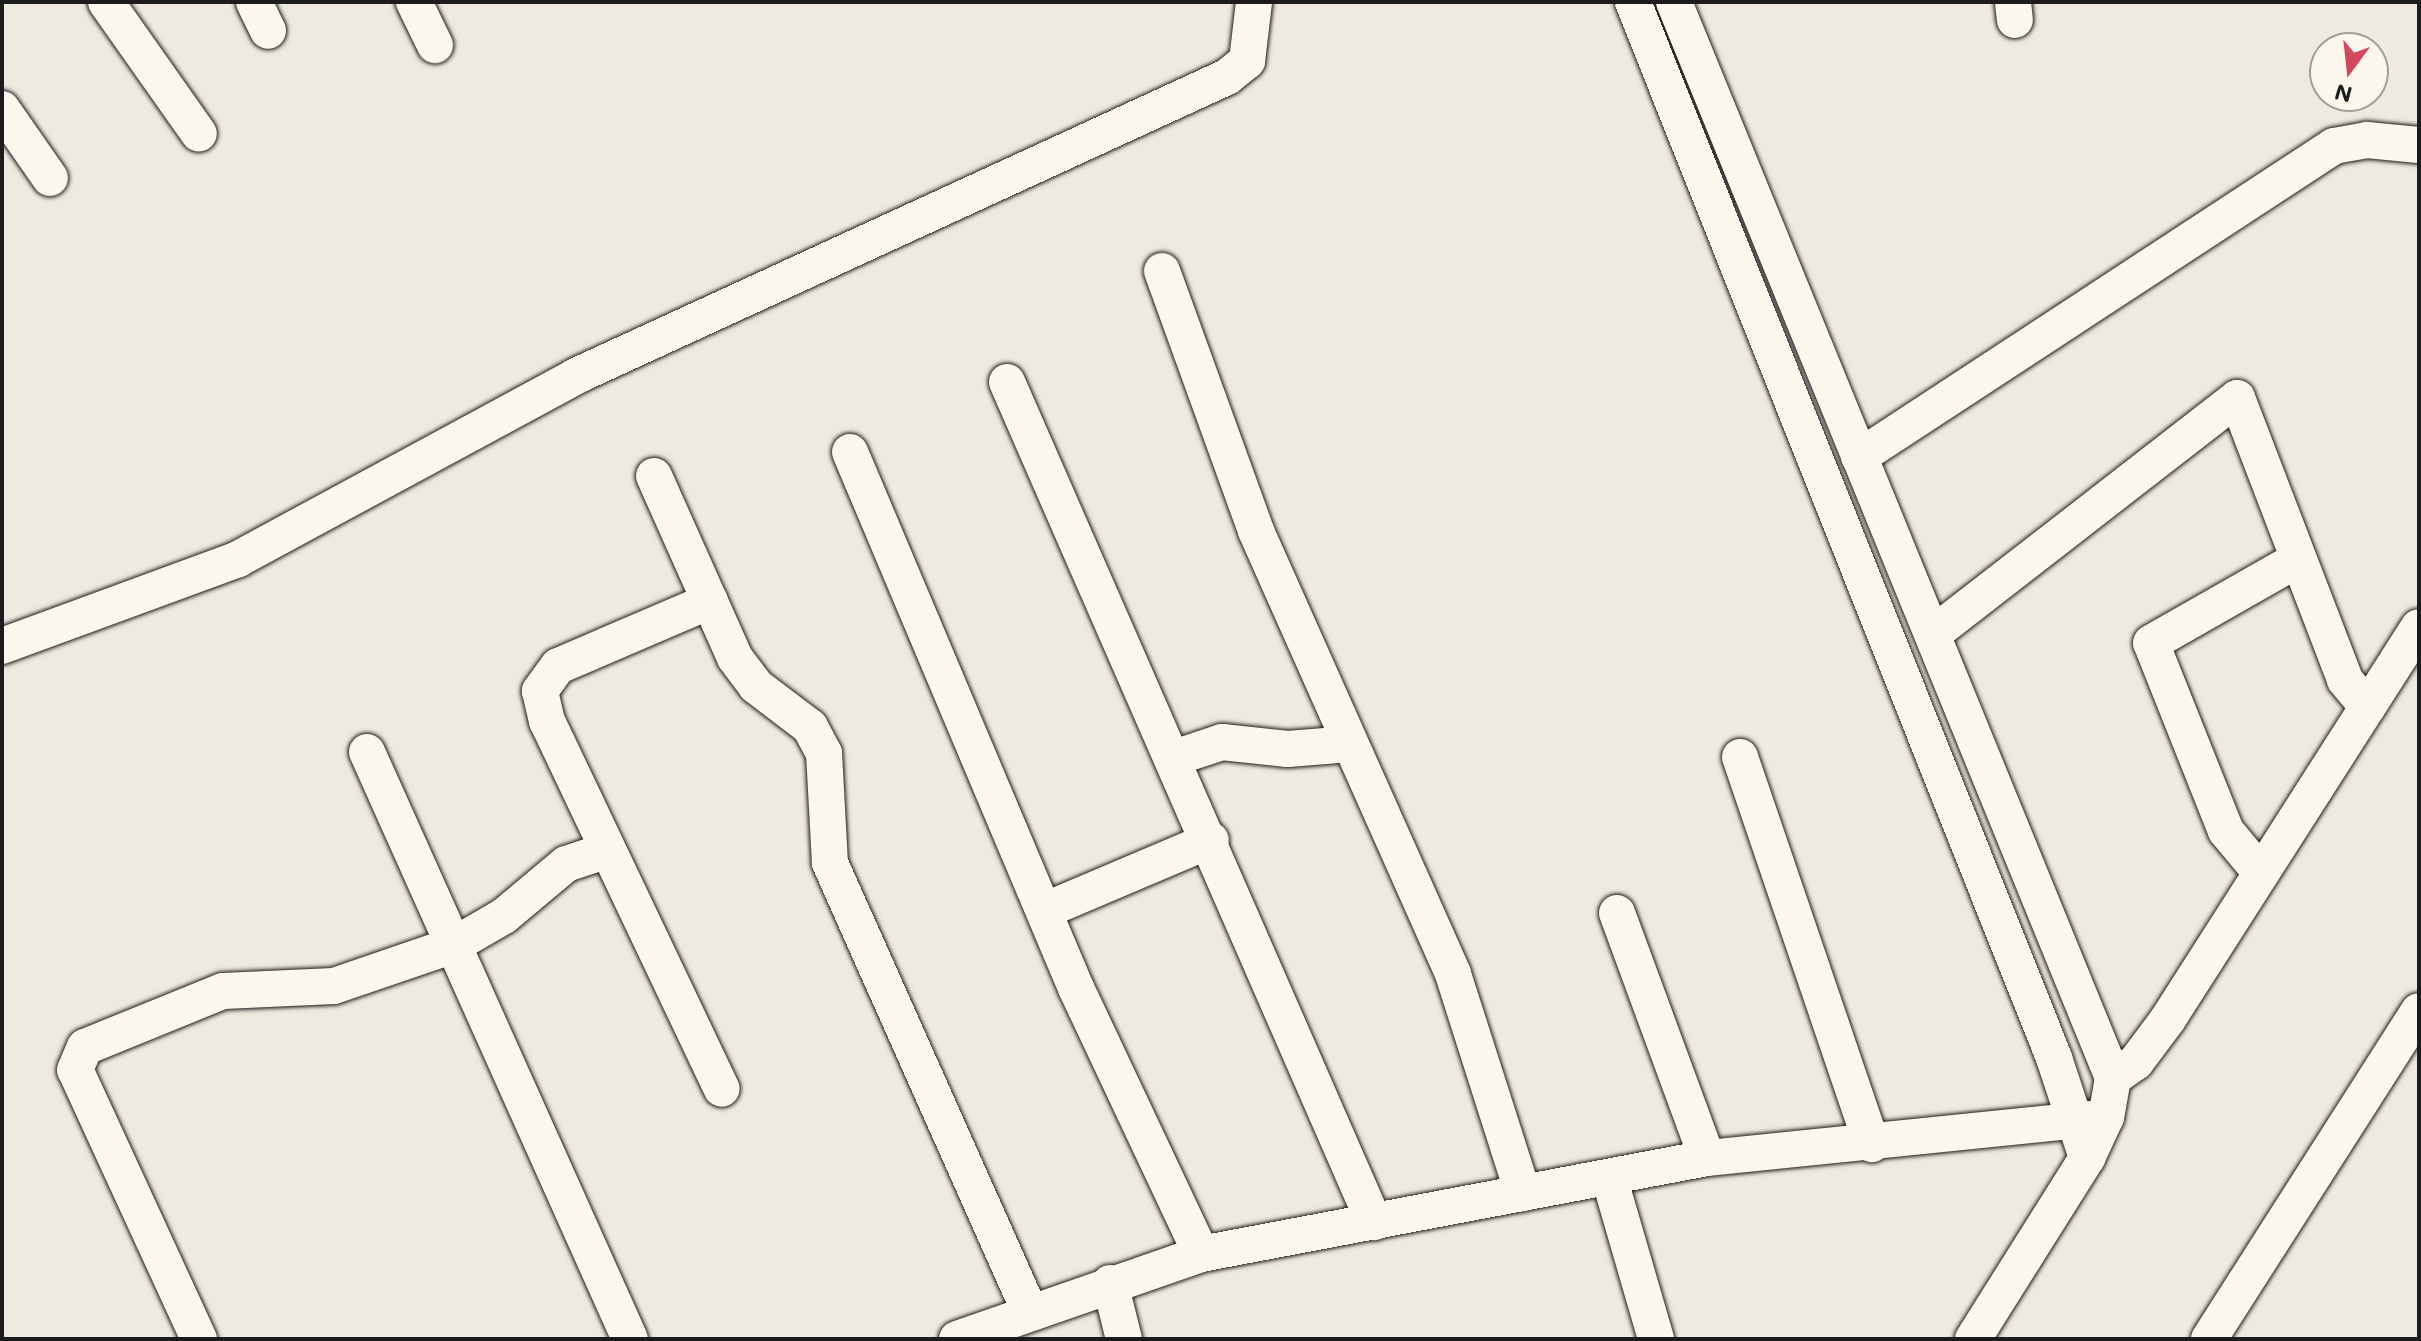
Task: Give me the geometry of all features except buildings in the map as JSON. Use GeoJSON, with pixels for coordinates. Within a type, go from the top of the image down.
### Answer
{"type":"FeatureCollection","features":[{"type":"Feature","properties":{"kind":"street"},"geometry":{"type":"LineString","coordinates":[[106,2],[199,134]]}},
{"type":"Feature","properties":{"kind":"street"},"geometry":{"type":"LineString","coordinates":[[414,2],[435,45]]}},
{"type":"Feature","properties":{"kind":"street"},"geometry":{"type":"LineString","coordinates":[[2,646],[238,559],[576,376],[1227,77],[1247,61],[1254,2]]}},
{"type":"Feature","properties":{"kind":"street"},"geometry":{"type":"LineString","coordinates":[[1633,2],[2090,1119]]}},
{"type":"Feature","properties":{"kind":"street"},"geometry":{"type":"LineString","coordinates":[[1674,2],[2113,1078]]}},
{"type":"Feature","properties":{"kind":"street"},"geometry":{"type":"LineString","coordinates":[[2,109],[50,178]]}},
{"type":"Feature","properties":{"kind":"street"},"geometry":{"type":"LineString","coordinates":[[1859,457],[2334,146],[2367,140],[2419,145]]}},
{"type":"Feature","properties":{"kind":"street"},"geometry":{"type":"LineString","coordinates":[[1162,271],[1256,531],[1453,974],[1523,1193]]}},
{"type":"Feature","properties":{"kind":"street"},"geometry":{"type":"LineString","coordinates":[[1007,382],[1211,840],[1374,1222]]}},
{"type":"Feature","properties":{"kind":"street"},"geometry":{"type":"LineString","coordinates":[[1933,634],[2237,398],[2345,680],[2368,707]]}},
{"type":"Feature","properties":{"kind":"street"},"geometry":{"type":"LineString","coordinates":[[850,452],[1046,910],[1201,1254]]}},
{"type":"Feature","properties":{"kind":"street"},"geometry":{"type":"LineString","coordinates":[[654,476],[735,658],[756,686],[791,707],[824,753],[830,863],[1030,1312]]}},
{"type":"Feature","properties":{"kind":"street"},"geometry":{"type":"LineString","coordinates":[[2261,873],[2226,831],[2151,643],[2298,559]]}},
{"type":"Feature","properties":{"kind":"street"},"geometry":{"type":"LineString","coordinates":[[710,601],[558,666],[540,691],[547,721],[722,1089]]}},
{"type":"Feature","properties":{"kind":"street"},"geometry":{"type":"LineString","coordinates":[[1973,1339],[2087,1158],[2090,1119],[2113,1078],[2136,1062],[2160,1030],[2419,627]]}},
{"type":"Feature","properties":{"kind":"street"},"geometry":{"type":"LineString","coordinates":[[1174,758],[1222,742],[1288,749],[1350,744]]}},
{"type":"Feature","properties":{"kind":"street"},"geometry":{"type":"LineString","coordinates":[[367,752],[630,1339]]}},
{"type":"Feature","properties":{"kind":"street"},"geometry":{"type":"LineString","coordinates":[[1740,757],[1872,1144]]}},
{"type":"Feature","properties":{"kind":"street"},"geometry":{"type":"LineString","coordinates":[[1046,910],[1211,840]]}},
{"type":"Feature","properties":{"kind":"street"},"geometry":{"type":"LineString","coordinates":[[199,1339],[75,1070],[85,1047],[223,991],[334,986],[454,945],[504,916],[566,864],[608,850]]}},
{"type":"Feature","properties":{"kind":"street"},"geometry":{"type":"LineString","coordinates":[[1617,913],[1707,1158]]}},
{"type":"Feature","properties":{"kind":"street"},"geometry":{"type":"LineString","coordinates":[[2209,1339],[2419,1011]]}},
{"type":"Feature","properties":{"kind":"street"},"geometry":{"type":"LineString","coordinates":[[957,1339],[1110,1283],[1201,1254],[1707,1158],[1872,1144],[2090,1119]]}},
{"type":"Feature","properties":{"kind":"street"},"geometry":{"type":"LineString","coordinates":[[1609,1177],[1656,1339]]}},
{"type":"Feature","properties":{"kind":"street"},"geometry":{"type":"LineString","coordinates":[[1110,1283],[1124,1339]]}}]}
